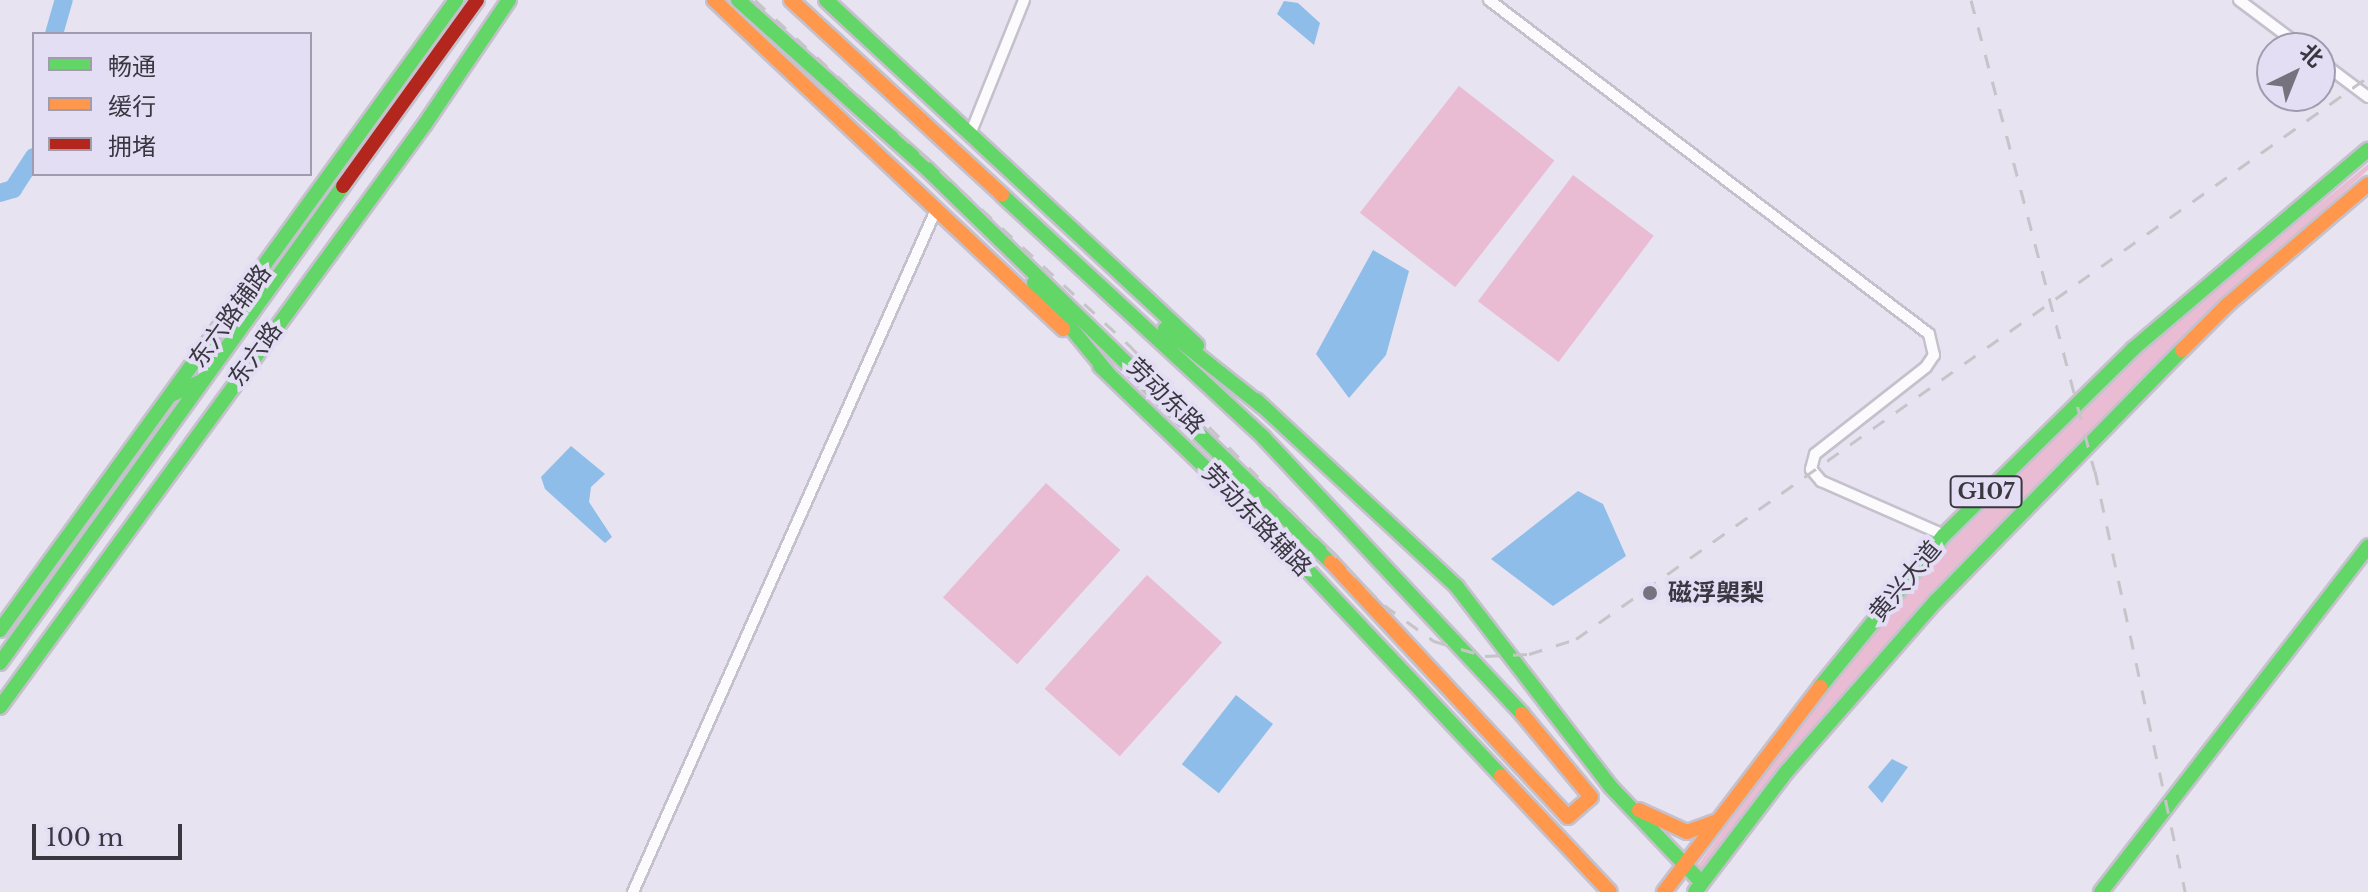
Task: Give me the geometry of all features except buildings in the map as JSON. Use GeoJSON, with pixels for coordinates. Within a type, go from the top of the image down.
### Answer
{"type":"FeatureCollection","features":[{"type":"Feature","properties":{"kind":"main road","name":"东六路辅路"},"geometry":{"type":"LineString","coordinates":[[0,630],[456,0]]}},
{"type":"Feature","properties":{"kind":"main road","name":"东六路"},"geometry":{"type":"LineString","coordinates":[[0,663],[477,0]]}},
{"type":"Feature","properties":{"kind":"main road","name":"东六路"},"geometry":{"type":"LineString","coordinates":[[0,707],[94,571],[425,124],[509,0]]}},
{"type":"Feature","properties":{"kind":"main road","name":"劳动东路辅路"},"geometry":{"type":"LineString","coordinates":[[714,0],[1261,521],[1420,686],[1532,812],[1610,892]]}},
{"type":"Feature","properties":{"kind":"main road","name":"劳动东路"},"geometry":{"type":"LineString","coordinates":[[740,2],[928,170],[1229,458],[1430,663],[1568,817],[1591,797],[1488,673],[1319,494],[1025,214],[791,0]]}},
{"type":"Feature","properties":{"kind":"main road"},"geometry":{"type":"LineString","coordinates":[[826,0],[1457,587],[1611,787],[1684,865],[1698,888]]}},
{"type":"Feature","properties":{"kind":"main road","name":"黄兴大道"},"geometry":{"type":"LineString","coordinates":[[1664,892],[1717,819],[1944,535],[2133,349],[2368,150]]}},
{"type":"Feature","properties":{"kind":"main road"},"geometry":{"type":"LineString","coordinates":[[928,170],[1038,287],[1108,373]]}},
{"type":"Feature","properties":{"kind":"main road","name":"黄兴大道"},"geometry":{"type":"LineString","coordinates":[[1698,888],[1787,771],[1936,601],[2227,305],[2368,184]]}},
{"type":"Feature","properties":{"kind":"main road"},"geometry":{"type":"LineString","coordinates":[[1025,214],[1263,407]]}},
{"type":"Feature","properties":{"kind":"main road"},"geometry":{"type":"LineString","coordinates":[[173,394],[204,381]]}},
{"type":"Feature","properties":{"kind":"main road"},"geometry":{"type":"LineString","coordinates":[[2101,892],[2368,546]]}},
{"type":"Feature","properties":{"kind":"main road"},"geometry":{"type":"LineString","coordinates":[[1611,787],[1674,830],[1697,831],[1717,819]]}},
{"type":"Feature","properties":{"kind":"main road"},"geometry":{"type":"LineString","coordinates":[[1532,812],[1599,892]]}},
{"type":"Feature","properties":{"kind":"street"},"geometry":{"type":"LineString","coordinates":[[971,132],[1024,0]]}},
{"type":"Feature","properties":{"kind":"street"},"geometry":{"type":"LineString","coordinates":[[1489,0],[1929,334],[1934,355],[1926,367],[1815,454],[1811,469],[1821,481],[1944,535]]}},
{"type":"Feature","properties":{"kind":"street"},"geometry":{"type":"LineString","coordinates":[[2239,0],[2282,32]]}},
{"type":"Feature","properties":{"kind":"street"},"geometry":{"type":"LineString","coordinates":[[2336,73],[2368,97]]}},
{"type":"Feature","properties":{"kind":"street"},"geometry":{"type":"LineString","coordinates":[[633,892],[936,210]]}},
{"type":"Feature","properties":{"kind":"shaded area"},"geometry":{"type":"Polygon","coordinates":[[[1459,86],[1554,160],[1455,287],[1360,213],[1459,86]]]}},
{"type":"Feature","properties":{"kind":"shaded area"},"geometry":{"type":"Polygon","coordinates":[[[2368,164],[2368,170],[2193,327],[1927,598],[1696,876],[1692,873],[1837,676],[1936,557],[2152,342],[2368,164]]]}},
{"type":"Feature","properties":{"kind":"shaded area"},"geometry":{"type":"Polygon","coordinates":[[[1573,175],[1654,236],[1559,362],[1478,301],[1573,175]]]}},
{"type":"Feature","properties":{"kind":"shaded area"},"geometry":{"type":"Polygon","coordinates":[[[1046,483],[1120,550],[1017,664],[943,597],[1046,483]]]}},
{"type":"Feature","properties":{"kind":"shaded area"},"geometry":{"type":"Polygon","coordinates":[[[1147,575],[1222,643],[1120,756],[1045,689],[1147,575]]]}},
{"type":"Feature","properties":{"kind":"water"},"geometry":{"type":"Polygon","coordinates":[[[1284,1],[1298,3],[1320,23],[1314,45],[1277,14],[1284,1]]]}},
{"type":"Feature","properties":{"kind":"water"},"geometry":{"type":"Polygon","coordinates":[[[1373,250],[1409,271],[1386,355],[1349,398],[1316,354],[1373,250]]]}},
{"type":"Feature","properties":{"kind":"water"},"geometry":{"type":"Polygon","coordinates":[[[571,446],[605,474],[591,487],[589,502],[612,537],[605,543],[545,489],[541,477],[571,446]]]}},
{"type":"Feature","properties":{"kind":"water"},"geometry":{"type":"Polygon","coordinates":[[[1578,491],[1603,504],[1626,556],[1553,606],[1491,559],[1578,491]]]}},
{"type":"Feature","properties":{"kind":"water"},"geometry":{"type":"Polygon","coordinates":[[[1236,695],[1273,724],[1219,793],[1182,764],[1236,695]]]}},
{"type":"Feature","properties":{"kind":"water"},"geometry":{"type":"Polygon","coordinates":[[[1892,759],[1908,767],[1882,803],[1868,787],[1892,759]]]}},
{"type":"Feature","properties":{"kind":"waterway"},"geometry":{"type":"LineString","coordinates":[[55,32],[64,0]]}},
{"type":"Feature","properties":{"kind":"waterway"},"geometry":{"type":"LineString","coordinates":[[0,193],[13,189],[32,160]]}},
{"type":"Feature","properties":{"kind":"railway"},"geometry":{"type":"LineString","coordinates":[[755,0],[1131,347],[1384,605],[1434,641],[1485,656],[1529,654],[1576,639],[2368,77]]}},
{"type":"Feature","properties":{"kind":"railway"},"geometry":{"type":"LineString","coordinates":[[1971,0],[2095,471],[2185,892]]}},
{"type":"Feature","properties":{"kind":"traffic: fast"},"geometry":{"type":"LineString","coordinates":[[0,630],[456,0]]}},
{"type":"Feature","properties":{"kind":"traffic: fast"},"geometry":{"type":"LineString","coordinates":[[0,707],[425,124],[509,0]]}},
{"type":"Feature","properties":{"kind":"traffic: fast"},"geometry":{"type":"LineString","coordinates":[[738,0],[928,170],[1331,562]]}},
{"type":"Feature","properties":{"kind":"traffic: fast"},"geometry":{"type":"LineString","coordinates":[[826,0],[1197,345]]}},
{"type":"Feature","properties":{"kind":"traffic: fast"},"geometry":{"type":"LineString","coordinates":[[1820,687],[1944,535],[2133,349],[2368,150]]}},
{"type":"Feature","properties":{"kind":"traffic: fast"},"geometry":{"type":"LineString","coordinates":[[0,663],[343,186]]}},
{"type":"Feature","properties":{"kind":"traffic: fast"},"geometry":{"type":"LineString","coordinates":[[1002,195],[1264,438],[1522,714]]}},
{"type":"Feature","properties":{"kind":"traffic: fast"},"geometry":{"type":"LineString","coordinates":[[1034,283],[1108,373]]}},
{"type":"Feature","properties":{"kind":"traffic: fast"},"geometry":{"type":"LineString","coordinates":[[1165,329],[1263,407]]}},
{"type":"Feature","properties":{"kind":"traffic: fast"},"geometry":{"type":"LineString","coordinates":[[1695,892],[1787,771],[1936,601],[2182,350]]}},
{"type":"Feature","properties":{"kind":"traffic: fast"},"geometry":{"type":"LineString","coordinates":[[1100,366],[1270,530],[1501,776]]}},
{"type":"Feature","properties":{"kind":"traffic: fast"},"geometry":{"type":"LineString","coordinates":[[173,394],[202,381]]}},
{"type":"Feature","properties":{"kind":"traffic: fast"},"geometry":{"type":"LineString","coordinates":[[1256,400],[1457,587],[1611,787],[1702,883]]}},
{"type":"Feature","properties":{"kind":"traffic: fast"},"geometry":{"type":"LineString","coordinates":[[2101,892],[2368,546]]}},
{"type":"Feature","properties":{"kind":"traffic: slow"},"geometry":{"type":"LineString","coordinates":[[714,0],[1063,329]]}},
{"type":"Feature","properties":{"kind":"traffic: slow"},"geometry":{"type":"LineString","coordinates":[[791,0],[1002,195]]}},
{"type":"Feature","properties":{"kind":"traffic: slow"},"geometry":{"type":"LineString","coordinates":[[2182,350],[2227,305],[2368,184]]}},
{"type":"Feature","properties":{"kind":"traffic: slow"},"geometry":{"type":"LineString","coordinates":[[1331,562],[1568,817],[1591,797],[1522,714]]}},
{"type":"Feature","properties":{"kind":"traffic: slow"},"geometry":{"type":"LineString","coordinates":[[1664,892],[1820,687]]}},
{"type":"Feature","properties":{"kind":"traffic: slow"},"geometry":{"type":"LineString","coordinates":[[1501,776],[1610,892]]}},
{"type":"Feature","properties":{"kind":"traffic: slow"},"geometry":{"type":"LineString","coordinates":[[1639,810],[1687,832],[1714,822]]}},
{"type":"Feature","properties":{"kind":"traffic: jam"},"geometry":{"type":"LineString","coordinates":[[343,186],[477,0]]}},
{"type":"Feature","properties":{"kind":"place","name":"磁浮㮾梨"},"geometry":{"type":"Point","coordinates":[1650,593]}}]}
